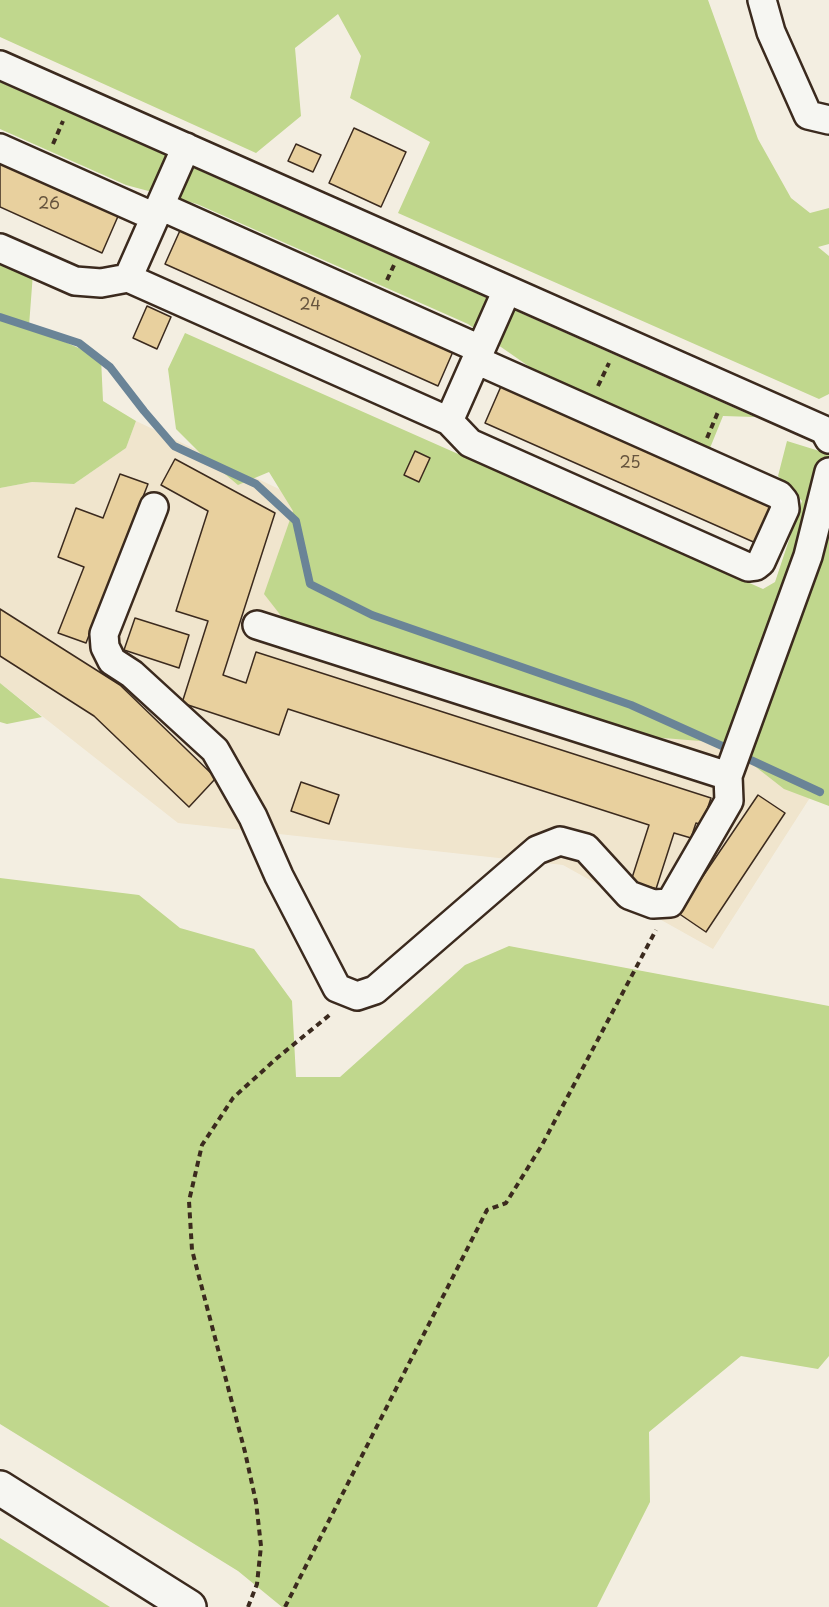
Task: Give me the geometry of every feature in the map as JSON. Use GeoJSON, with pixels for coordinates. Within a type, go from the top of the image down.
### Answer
{"type":"FeatureCollection","features":[{"type":"Feature","properties":{"kind":"main road"},"geometry":{"type":"LineString","coordinates":[[0,1488],[189,1607]]}},
{"type":"Feature","properties":{"kind":"street"},"geometry":{"type":"LineString","coordinates":[[762,0],[771,32],[808,115],[829,120]]}},
{"type":"Feature","properties":{"kind":"street"},"geometry":{"type":"LineString","coordinates":[[0,65],[729,388],[827,435]]}},
{"type":"Feature","properties":{"kind":"street"},"geometry":{"type":"LineString","coordinates":[[128,278],[186,147]]}},
{"type":"Feature","properties":{"kind":"street"},"geometry":{"type":"LineString","coordinates":[[0,148],[157,212],[478,355],[588,410],[779,495],[784,501],[785,509],[761,562],[748,567],[470,444],[449,421],[128,278],[101,283],[75,281],[0,248]]}},
{"type":"Feature","properties":{"kind":"street"},"geometry":{"type":"LineString","coordinates":[[449,421],[507,290]]}},
{"type":"Feature","properties":{"kind":"street"},"geometry":{"type":"LineString","coordinates":[[154,507],[104,634],[105,647],[112,661],[132,674],[215,750],[254,817],[279,876],[337,988],[357,996],[375,990],[537,849],[560,842],[586,848],[629,895],[653,904],[670,903],[729,801],[728,776],[808,556],[829,472]]}},
{"type":"Feature","properties":{"kind":"street"},"geometry":{"type":"LineString","coordinates":[[757,565],[798,585]]}},
{"type":"Feature","properties":{"kind":"street"},"geometry":{"type":"LineString","coordinates":[[257,625],[728,776]]}},
{"type":"Feature","properties":{"kind":"path"},"geometry":{"type":"LineString","coordinates":[[43,167],[74,97]]}},
{"type":"Feature","properties":{"kind":"path"},"geometry":{"type":"LineString","coordinates":[[588,410],[619,339]]}},
{"type":"Feature","properties":{"kind":"path"},"geometry":{"type":"LineString","coordinates":[[698,459],[729,388]]}},
{"type":"Feature","properties":{"kind":"path"},"geometry":{"type":"LineString","coordinates":[[285,1607],[487,1210],[506,1203],[542,1145],[670,903]]}},
{"type":"Feature","properties":{"kind":"path"},"geometry":{"type":"LineString","coordinates":[[248,1607],[257,1584],[261,1546],[256,1502],[192,1250],[189,1201],[202,1145],[233,1098],[277,1058],[357,996]]}},
{"type":"Feature","properties":{"kind":"shaded area"},"geometry":{"type":"Polygon","coordinates":[[[136,421],[319,508],[707,738],[813,793],[713,949],[563,865],[178,823],[0,683],[0,488],[32,482],[74,484],[126,448],[136,421]]]}},
{"type":"Feature","properties":{"kind":"green space"},"geometry":{"type":"Polygon","coordinates":[[[0,0],[708,0],[758,139],[791,198],[810,213],[829,208],[829,244],[818,247],[829,256],[829,394],[819,399],[398,213],[430,142],[350,98],[361,56],[338,14],[295,48],[301,116],[256,153],[0,37],[0,0]]]}},
{"type":"Feature","properties":{"kind":"green space"},"geometry":{"type":"Polygon","coordinates":[[[0,82],[755,417],[723,416],[710,448],[534,370],[468,324],[197,204],[126,185],[0,129],[0,82]]]}},
{"type":"Feature","properties":{"kind":"green space"},"geometry":{"type":"Polygon","coordinates":[[[0,259],[33,273],[29,326],[101,358],[103,401],[136,421],[126,448],[74,484],[32,482],[0,488],[0,259]]]}},
{"type":"Feature","properties":{"kind":"green space"},"geometry":{"type":"Polygon","coordinates":[[[185,333],[763,589],[775,582],[802,501],[778,476],[787,441],[829,454],[829,806],[784,789],[725,743],[626,735],[289,626],[264,594],[293,511],[269,472],[238,485],[176,429],[168,369],[185,333]]]}},
{"type":"Feature","properties":{"kind":"green space"},"geometry":{"type":"Polygon","coordinates":[[[0,683],[42,717],[7,724],[0,722],[0,683]]]}},
{"type":"Feature","properties":{"kind":"green space"},"geometry":{"type":"Polygon","coordinates":[[[0,878],[139,895],[180,928],[254,949],[292,1001],[296,1077],[340,1077],[465,965],[509,946],[829,1006],[829,1356],[818,1369],[741,1356],[649,1432],[650,1502],[597,1607],[282,1607],[238,1571],[0,1424],[0,878]]]}},
{"type":"Feature","properties":{"kind":"green space"},"geometry":{"type":"Polygon","coordinates":[[[0,1538],[110,1607],[0,1607],[0,1538]]]}},
{"type":"Feature","properties":{"kind":"building"},"geometry":{"type":"Polygon","coordinates":[[[354,128],[406,152],[381,207],[329,183],[354,128]]]}},
{"type":"Feature","properties":{"kind":"building"},"geometry":{"type":"Polygon","coordinates":[[[296,144],[321,155],[313,172],[288,161],[296,144]]]}},
{"type":"Feature","properties":{"kind":"building"},"geometry":{"type":"Polygon","coordinates":[[[0,161],[119,214],[102,253],[0,207],[0,161]]]}},
{"type":"Feature","properties":{"kind":"building"},"geometry":{"type":"Polygon","coordinates":[[[182,226],[455,347],[438,386],[165,264],[182,226]]]}},
{"type":"Feature","properties":{"kind":"building"},"geometry":{"type":"Polygon","coordinates":[[[147,306],[171,317],[157,349],[133,338],[147,306]]]}},
{"type":"Feature","properties":{"kind":"building"},"geometry":{"type":"Polygon","coordinates":[[[502,384],[775,505],[758,544],[485,423],[502,384]]]}},
{"type":"Feature","properties":{"kind":"building"},"geometry":{"type":"Polygon","coordinates":[[[415,451],[430,458],[419,482],[404,475],[415,451]]]}},
{"type":"Feature","properties":{"kind":"building"},"geometry":{"type":"Polygon","coordinates":[[[175,459],[275,513],[223,675],[246,683],[256,652],[711,798],[702,825],[696,823],[691,838],[674,833],[656,889],[631,881],[649,825],[288,709],[279,735],[182,703],[208,621],[176,611],[208,511],[161,485],[175,459]]]}},
{"type":"Feature","properties":{"kind":"building"},"geometry":{"type":"Polygon","coordinates":[[[120,474],[148,484],[86,643],[58,633],[84,567],[58,557],[76,508],[103,518],[120,474]]]}},
{"type":"Feature","properties":{"kind":"building"},"geometry":{"type":"Polygon","coordinates":[[[0,609],[120,685],[216,778],[189,807],[94,716],[0,656],[0,609]]]}},
{"type":"Feature","properties":{"kind":"building"},"geometry":{"type":"Polygon","coordinates":[[[135,618],[189,635],[179,668],[124,650],[135,618]]]}},
{"type":"Feature","properties":{"kind":"building"},"geometry":{"type":"Polygon","coordinates":[[[301,782],[339,795],[329,824],[291,811],[301,782]]]}},
{"type":"Feature","properties":{"kind":"building"},"geometry":{"type":"Polygon","coordinates":[[[758,795],[785,813],[706,932],[678,913],[758,795]]]}},
{"type":"Feature","properties":{"kind":"waterway"},"geometry":{"type":"LineString","coordinates":[[0,317],[79,343],[110,367],[174,446],[256,484],[296,521],[310,584],[372,615],[631,705],[731,750]]}},
{"type":"Feature","properties":{"kind":"waterway"},"geometry":{"type":"LineString","coordinates":[[742,756],[820,792]]}}]}
